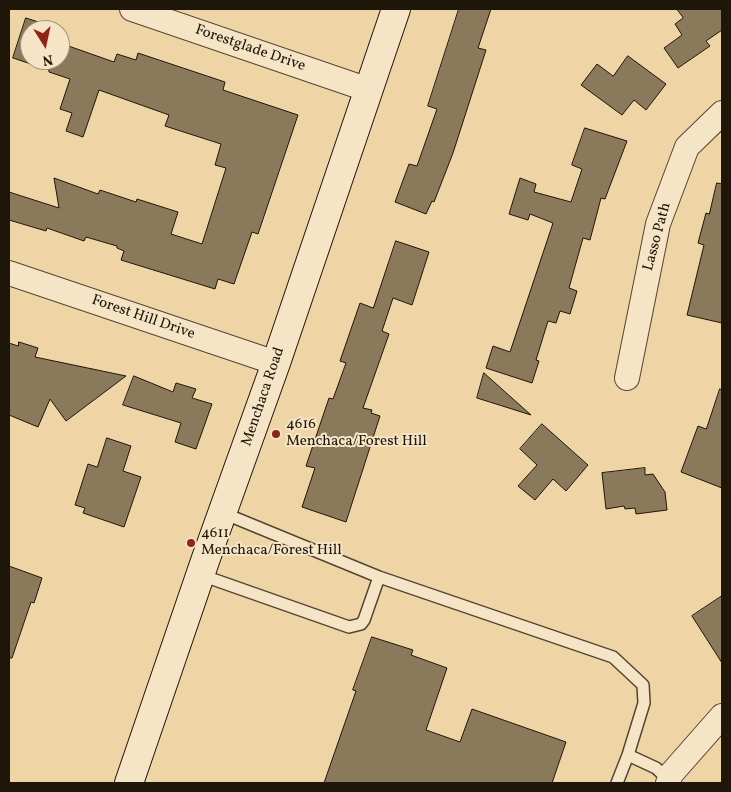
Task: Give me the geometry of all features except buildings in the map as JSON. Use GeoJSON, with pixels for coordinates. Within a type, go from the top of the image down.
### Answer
{"type":"FeatureCollection","features":[{"type":"Feature","properties":{"kind":"main road","name":"Menchaca Road"},"geometry":{"type":"LineString","coordinates":[[129,783],[200,575],[276,363],[396,9]]}},
{"type":"Feature","properties":{"kind":"street","name":"Forestglade Drive"},"geometry":{"type":"LineString","coordinates":[[132,9],[369,90]]}},
{"type":"Feature","properties":{"kind":"street","name":"Lasso Path"},"geometry":{"type":"LineString","coordinates":[[627,378],[658,224],[687,147],[722,113]]}},
{"type":"Feature","properties":{"kind":"street","name":"Forest Hill Drive"},"geometry":{"type":"LineString","coordinates":[[9,273],[276,363]]}},
{"type":"Feature","properties":{"kind":"street"},"geometry":{"type":"LineString","coordinates":[[668,782],[671,774],[722,716]]}},
{"type":"Feature","properties":{"kind":"lane"},"geometry":{"type":"LineString","coordinates":[[223,513],[379,577],[613,657],[644,685],[644,704],[617,783]]}},
{"type":"Feature","properties":{"kind":"lane"},"geometry":{"type":"LineString","coordinates":[[200,575],[348,627],[361,624],[364,620],[379,577]]}},
{"type":"Feature","properties":{"kind":"lane"},"geometry":{"type":"LineString","coordinates":[[628,755],[656,768],[668,782]]}},
{"type":"Feature","properties":{"kind":"place","name":"4616 Menchaca/Forest Hill"},"geometry":{"type":"Point","coordinates":[276,434]}},
{"type":"Feature","properties":{"kind":"place","name":"4611 Menchaca/Forest Hill"},"geometry":{"type":"Point","coordinates":[191,543]}}]}
